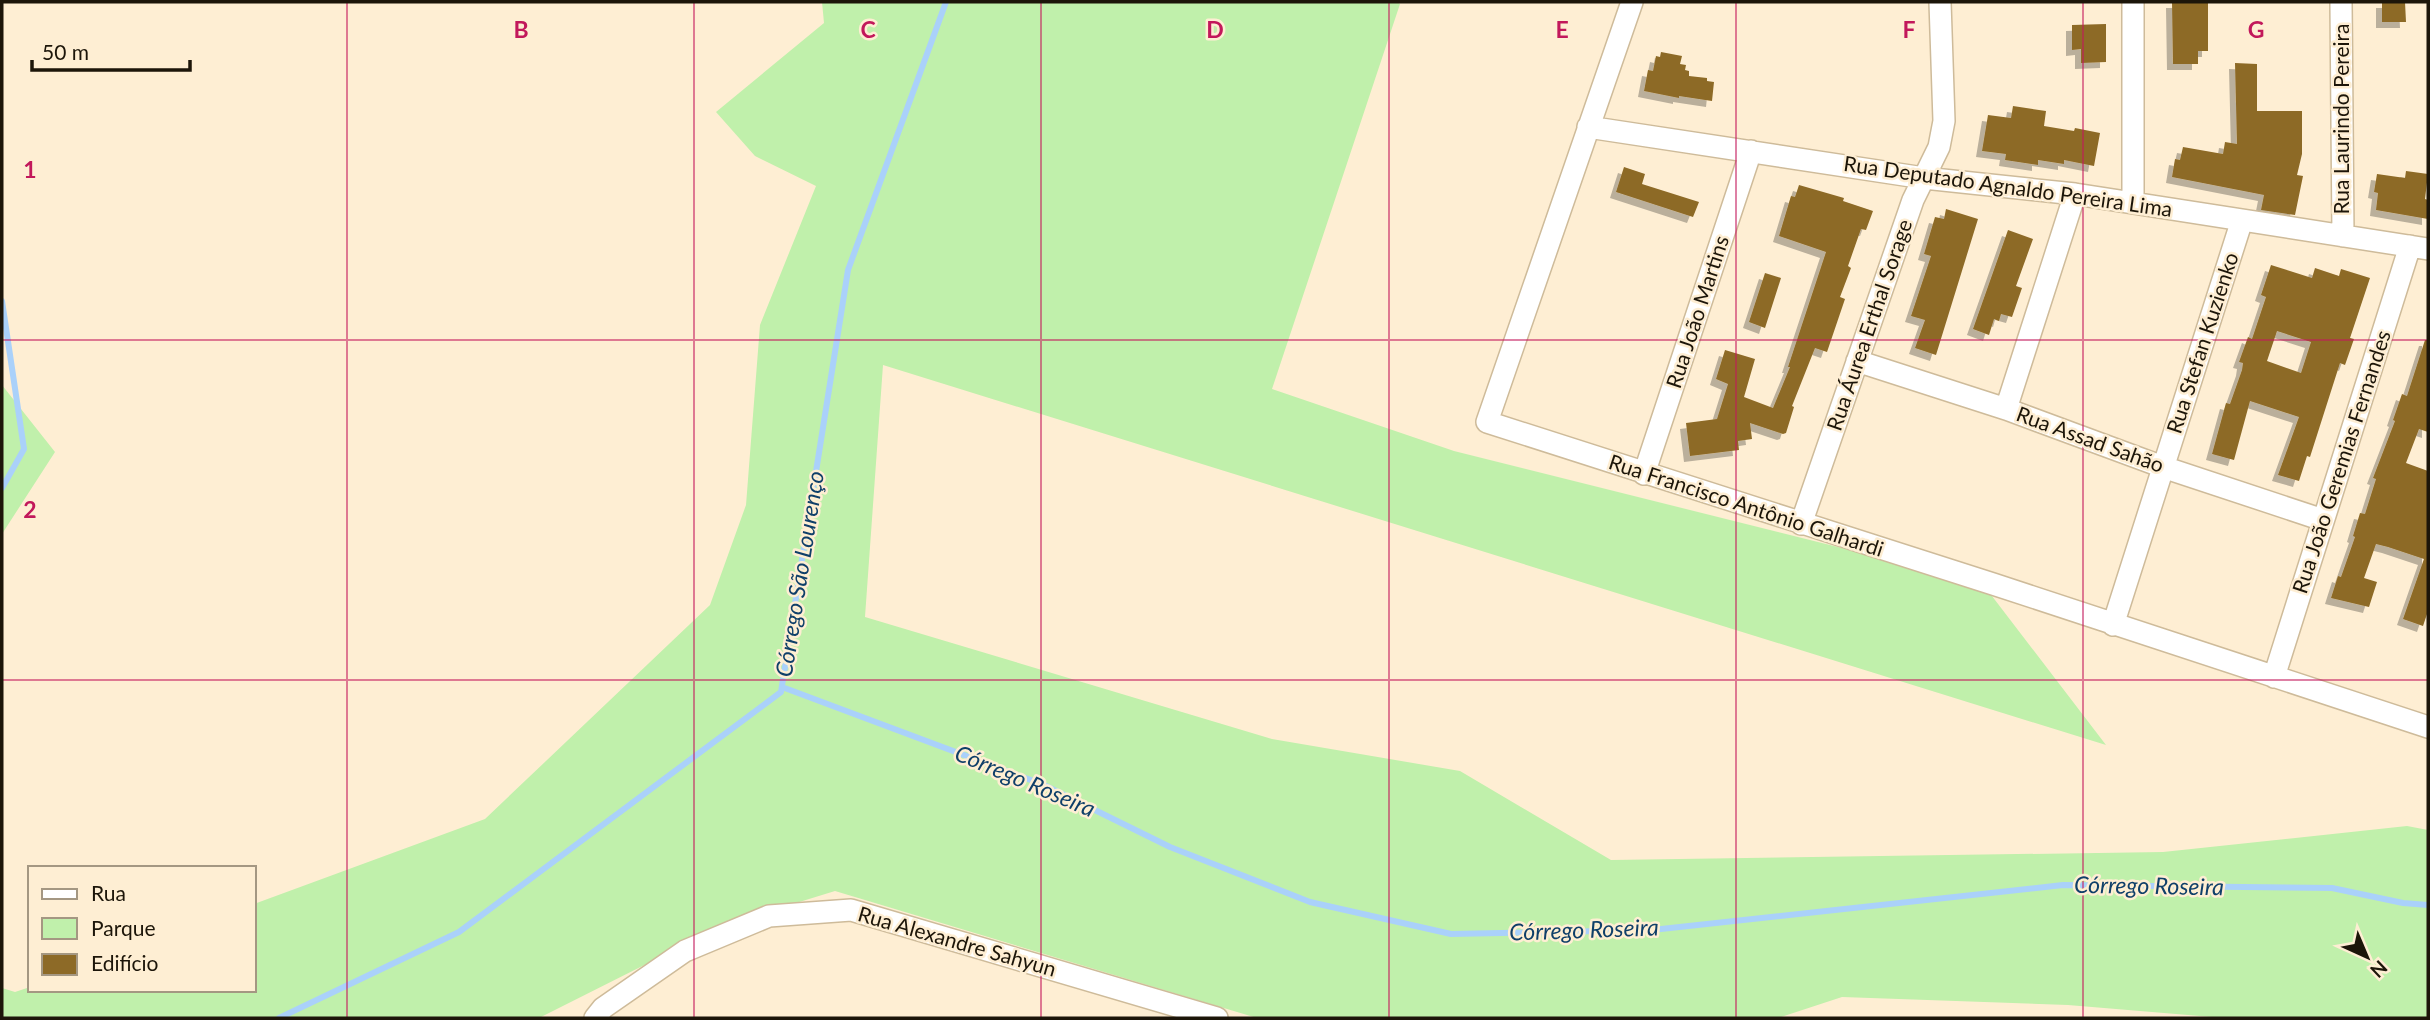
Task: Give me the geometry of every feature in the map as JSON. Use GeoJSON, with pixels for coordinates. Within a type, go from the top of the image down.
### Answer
{"type":"FeatureCollection","features":[{"type":"Feature","properties":{"kind":"street","name":"Rua Francisco Antônio Galhardi"},"geometry":{"type":"LineString","coordinates":[[1632,2],[1487,422],[2428,727]]}},
{"type":"Feature","properties":{"kind":"street","name":"Rua Áurea Erthal Sorage"},"geometry":{"type":"LineString","coordinates":[[1801,524],[1913,200],[1939,147],[1944,121],[1940,2]]}},
{"type":"Feature","properties":{"kind":"street"},"geometry":{"type":"LineString","coordinates":[[2133,2],[2133,203]]}},
{"type":"Feature","properties":{"kind":"street","name":"Rua Laurindo Pereira"},"geometry":{"type":"LineString","coordinates":[[2342,2],[2343,236]]}},
{"type":"Feature","properties":{"kind":"street","name":"Rua Deputado Agnaldo Pereira Lima"},"geometry":{"type":"LineString","coordinates":[[1588,127],[1924,178],[2075,194],[2419,248]]}},
{"type":"Feature","properties":{"kind":"street","name":"Rua João Martins"},"geometry":{"type":"LineString","coordinates":[[1644,474],[1751,151]]}},
{"type":"Feature","properties":{"kind":"street"},"geometry":{"type":"LineString","coordinates":[[2006,409],[2075,194]]}},
{"type":"Feature","properties":{"kind":"street","name":"Rua Stefan Kuzienko"},"geometry":{"type":"LineString","coordinates":[[2113,625],[2242,220]]}},
{"type":"Feature","properties":{"kind":"street","name":"Rua João Geremias Fernandes"},"geometry":{"type":"LineString","coordinates":[[2274,677],[2323,520],[2419,248]]}},
{"type":"Feature","properties":{"kind":"street","name":"Rua Assad Sahão"},"geometry":{"type":"LineString","coordinates":[[1857,360],[2323,520]]}},
{"type":"Feature","properties":{"kind":"street","name":"Rua Alexandre Sahyun"},"geometry":{"type":"LineString","coordinates":[[595,1018],[603,1008],[685,951],[768,916],[851,910],[1217,1018]]}},
{"type":"Feature","properties":{"kind":"green space"},"geometry":{"type":"Polygon","coordinates":[[[822,2],[1397,2],[1400,4],[1272,389],[1454,451],[1982,583],[2106,745],[883,365],[865,617],[1272,739],[1460,771],[1611,860],[2163,852],[2407,826],[2428,830],[2428,1018],[2224,1018],[2068,1005],[1842,997],[1778,1018],[1257,1018],[835,891],[722,926],[539,1018],[2,1018],[2,988],[15,992],[28,988],[28,992],[256,992],[256,903],[485,819],[710,605],[746,505],[760,325],[816,186],[755,156],[716,112],[824,23],[822,2]]]}},
{"type":"Feature","properties":{"kind":"green space"},"geometry":{"type":"Polygon","coordinates":[[[2,385],[55,452],[2,534],[2,385]]]}},
{"type":"Feature","properties":{"kind":"building"},"geometry":{"type":"Polygon","coordinates":[[[2172,2],[2208,2],[2208,51],[2198,51],[2198,64],[2173,64],[2172,2]]]}},
{"type":"Feature","properties":{"kind":"building"},"geometry":{"type":"Polygon","coordinates":[[[2382,2],[2405,2],[2406,22],[2382,22],[2382,2]]]}},
{"type":"Feature","properties":{"kind":"building"},"geometry":{"type":"Polygon","coordinates":[[[2106,24],[2106,62],[2081,63],[2081,49],[2072,50],[2072,25],[2106,24]]]}},
{"type":"Feature","properties":{"kind":"building"},"geometry":{"type":"Polygon","coordinates":[[[1661,52],[1682,56],[1680,64],[1686,65],[1685,70],[1689,71],[1689,76],[1707,78],[1707,81],[1714,82],[1712,101],[1644,91],[1648,70],[1653,71],[1656,56],[1660,57],[1661,52]]]}},
{"type":"Feature","properties":{"kind":"building"},"geometry":{"type":"Polygon","coordinates":[[[2235,63],[2257,64],[2257,111],[2302,111],[2302,154],[2297,175],[2303,176],[2295,215],[2261,210],[2264,195],[2172,177],[2175,159],[2180,160],[2183,147],[2223,154],[2225,142],[2237,144],[2235,63]]]}},
{"type":"Feature","properties":{"kind":"building"},"geometry":{"type":"Polygon","coordinates":[[[2013,106],[2046,111],[2044,126],[2100,133],[2094,166],[2064,160],[2064,164],[2038,160],[2038,165],[2005,160],[2006,154],[1982,151],[1988,115],[2011,118],[2013,106]]]}},
{"type":"Feature","properties":{"kind":"building"},"geometry":{"type":"Polygon","coordinates":[[[1624,167],[1645,174],[1642,184],[1699,202],[1693,217],[1616,192],[1624,167]]]}},
{"type":"Feature","properties":{"kind":"building"},"geometry":{"type":"Polygon","coordinates":[[[2406,171],[2428,174],[2425,199],[2428,200],[2428,219],[2376,210],[2378,193],[2374,192],[2377,174],[2405,178],[2406,171]]]}},
{"type":"Feature","properties":{"kind":"building"},"geometry":{"type":"Polygon","coordinates":[[[1799,185],[1844,198],[1843,201],[1873,211],[1866,230],[1861,229],[1848,266],[1851,268],[1840,297],[1845,299],[1827,352],[1815,348],[1792,406],[1794,407],[1786,433],[1750,423],[1752,439],[1738,441],[1739,450],[1690,456],[1686,423],[1717,419],[1728,384],[1716,379],[1725,350],[1755,359],[1744,397],[1773,408],[1790,367],[1826,252],[1779,236],[1791,196],[1795,197],[1799,185]]]}},
{"type":"Feature","properties":{"kind":"building"},"geometry":{"type":"Polygon","coordinates":[[[1946,209],[1978,219],[1936,355],[1915,348],[1925,320],[1911,316],[1931,256],[1924,254],[1935,217],[1944,219],[1946,209]]]}},
{"type":"Feature","properties":{"kind":"building"},"geometry":{"type":"Polygon","coordinates":[[[2008,230],[2033,239],[2016,286],[2022,288],[2012,317],[2001,314],[1999,321],[1994,319],[1989,335],[1973,329],[2008,230]]]}},
{"type":"Feature","properties":{"kind":"building"},"geometry":{"type":"Polygon","coordinates":[[[2271,265],[2312,278],[2315,268],[2339,276],[2341,269],[2370,278],[2350,338],[2354,339],[2345,365],[2340,363],[2310,457],[2307,456],[2299,481],[2278,475],[2299,417],[2250,401],[2234,460],[2212,454],[2226,403],[2230,404],[2242,370],[2243,363],[2239,362],[2248,337],[2252,339],[2266,297],[2261,295],[2271,265]],[[2277,331],[2267,361],[2301,373],[2311,342],[2277,331]]]}},
{"type":"Feature","properties":{"kind":"building"},"geometry":{"type":"Polygon","coordinates":[[[1765,273],[1781,278],[1765,328],[1749,322],[1765,273]]]}},
{"type":"Feature","properties":{"kind":"building"},"geometry":{"type":"Polygon","coordinates":[[[2425,340],[2428,340],[2428,432],[2419,429],[2406,463],[2428,471],[2428,611],[2423,626],[2403,619],[2424,559],[2388,547],[2376,544],[2364,578],[2377,582],[2369,607],[2331,598],[2355,537],[2353,536],[2360,513],[2365,514],[2376,479],[2373,478],[2395,421],[2393,420],[2402,394],[2407,396],[2425,340]]]}},
{"type":"Feature","properties":{"kind":"waterway","name":"Córrego São Lourenço"},"geometry":{"type":"LineString","coordinates":[[279,1018],[459,932],[781,692],[848,270],[946,2]]}},
{"type":"Feature","properties":{"kind":"waterway"},"geometry":{"type":"LineString","coordinates":[[2,301],[24,449],[2,488]]}},
{"type":"Feature","properties":{"kind":"waterway","name":"Córrego Roseira"},"geometry":{"type":"LineString","coordinates":[[782,687],[1044,785],[1170,847],[1310,902],[1451,934],[1652,930],[2063,885],[2332,888],[2403,903],[2428,905]]}}]}
